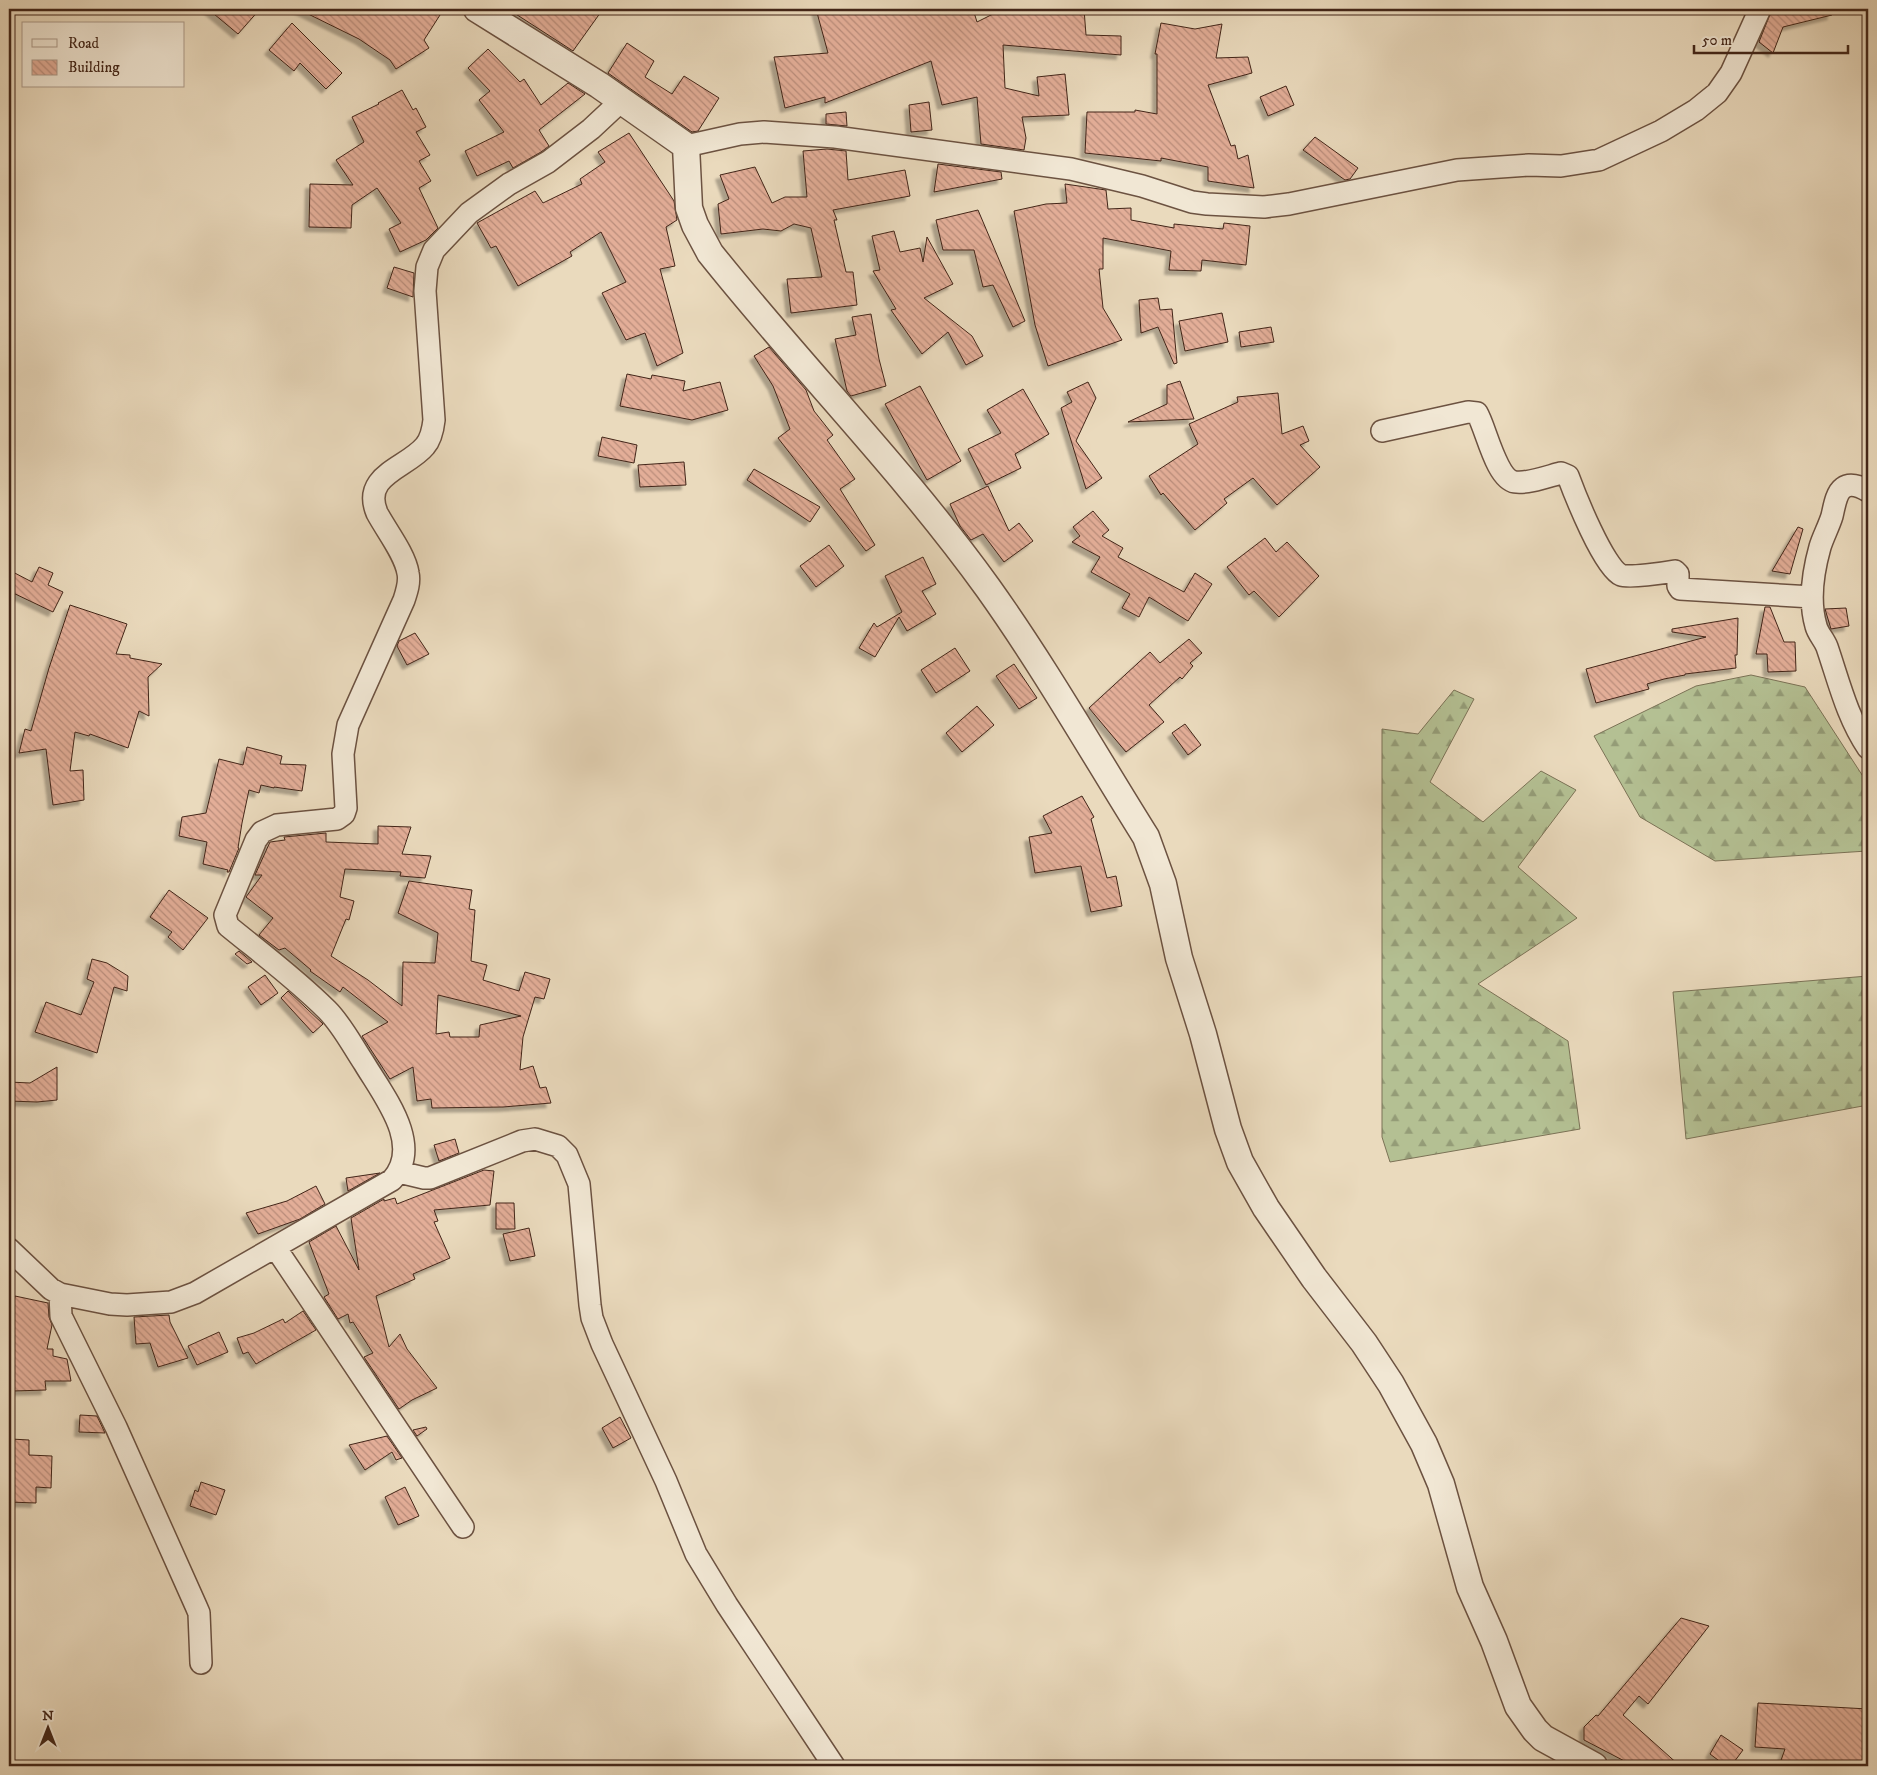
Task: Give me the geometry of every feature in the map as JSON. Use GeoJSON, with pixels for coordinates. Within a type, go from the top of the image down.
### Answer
{"type":"FeatureCollection","features":[{"type":"Feature","properties":{"kind":"street"},"geometry":{"type":"LineString","coordinates":[[477,9],[621,101],[686,146],[740,134],[764,132],[902,145],[1071,169],[1192,202],[1264,207],[1289,204],[1457,170],[1561,166],[1599,160],[1696,110],[1717,93],[1731,73],[1760,9]]}},
{"type":"Feature","properties":{"kind":"street"},"geometry":{"type":"LineString","coordinates":[[9,1249],[60,1294],[127,1306],[171,1302],[195,1293],[392,1180],[399,1172],[404,1156],[398,1122],[338,1024],[314,998],[228,926],[225,915],[256,840],[262,832],[277,825],[337,819],[344,814],[346,808],[343,754],[348,725],[404,600],[408,586],[409,574],[406,563],[373,505],[373,496],[376,487],[384,477],[425,446],[432,434],[434,420],[425,291],[425,279],[430,258],[434,250],[468,213],[509,184],[548,162],[591,129],[621,101]]}},
{"type":"Feature","properties":{"kind":"street"},"geometry":{"type":"LineString","coordinates":[[686,146],[689,208],[697,231],[710,253],[892,464],[987,587],[1041,668],[1146,838],[1158,867],[1179,958],[1203,1034],[1228,1129],[1240,1162],[1266,1208],[1314,1278],[1364,1343],[1391,1384],[1424,1444],[1441,1484],[1470,1587],[1494,1641],[1518,1706],[1543,1738],[1594,1766]]}},
{"type":"Feature","properties":{"kind":"street"},"geometry":{"type":"LineString","coordinates":[[1382,432],[1474,412],[1478,415],[1499,466],[1509,479],[1517,483],[1561,473],[1568,476],[1606,559],[1618,574],[1627,576],[1675,572],[1678,574],[1678,586],[1680,589],[1812,597]]}},
{"type":"Feature","properties":{"kind":"street"},"geometry":{"type":"LineString","coordinates":[[1868,491],[1854,485],[1844,487],[1839,493],[1820,546],[1812,597],[1816,627],[1825,643],[1851,718],[1858,734],[1868,748]]}},
{"type":"Feature","properties":{"kind":"street"},"geometry":{"type":"LineString","coordinates":[[399,1172],[430,1178],[505,1148],[535,1139],[558,1146],[567,1155],[579,1184],[590,1306],[592,1318],[602,1344],[701,1561],[727,1605],[834,1766]]}},
{"type":"Feature","properties":{"kind":"street"},"geometry":{"type":"LineString","coordinates":[[274,1247],[463,1528]]}},
{"type":"Feature","properties":{"kind":"street"},"geometry":{"type":"LineString","coordinates":[[60,1294],[61,1316],[116,1427],[199,1613],[201,1663]]}},
{"type":"Feature","properties":{"kind":"green space"},"geometry":{"type":"Polygon","coordinates":[[[1751,675],[1805,687],[1866,781],[1868,781],[1868,854],[1867,851],[1715,861],[1640,817],[1594,736],[1696,686],[1751,675]]]}},
{"type":"Feature","properties":{"kind":"green space"},"geometry":{"type":"Polygon","coordinates":[[[1454,690],[1474,699],[1430,782],[1483,822],[1541,771],[1576,790],[1518,867],[1577,918],[1478,984],[1568,1041],[1580,1129],[1390,1162],[1382,1137],[1382,729],[1418,734],[1454,690]]]}},
{"type":"Feature","properties":{"kind":"green space"},"geometry":{"type":"Polygon","coordinates":[[[1868,976],[1868,1105],[1686,1139],[1673,992],[1868,976]]]}},
{"type":"Feature","properties":{"kind":"building"},"geometry":{"type":"Polygon","coordinates":[[[208,9],[260,9],[238,34],[208,9]]]}},
{"type":"Feature","properties":{"kind":"building"},"geometry":{"type":"Polygon","coordinates":[[[298,9],[430,9],[440,15],[424,40],[429,48],[396,69],[390,60],[359,39],[298,9]]]}},
{"type":"Feature","properties":{"kind":"building"},"geometry":{"type":"Polygon","coordinates":[[[508,9],[603,9],[573,51],[508,9]]]}},
{"type":"Feature","properties":{"kind":"building"},"geometry":{"type":"Polygon","coordinates":[[[816,9],[973,9],[977,22],[1003,9],[1084,9],[1086,35],[1121,36],[1121,55],[1003,45],[1005,88],[1039,96],[1037,77],[1065,74],[1069,115],[1022,117],[1026,138],[1024,150],[981,144],[977,97],[942,105],[931,61],[825,103],[825,97],[785,108],[774,57],[828,53],[816,9]]]}},
{"type":"Feature","properties":{"kind":"building"},"geometry":{"type":"Polygon","coordinates":[[[1772,9],[1831,9],[1832,15],[1783,27],[1773,53],[1759,42],[1772,9]]]}},
{"type":"Feature","properties":{"kind":"building"},"geometry":{"type":"Polygon","coordinates":[[[292,23],[342,73],[326,89],[300,63],[294,71],[269,50],[292,23]]]}},
{"type":"Feature","properties":{"kind":"building"},"geometry":{"type":"Polygon","coordinates":[[[1161,23],[1195,29],[1222,24],[1216,58],[1248,57],[1252,73],[1208,85],[1231,146],[1235,145],[1238,159],[1248,155],[1254,188],[1208,181],[1208,167],[1161,158],[1161,161],[1085,153],[1087,112],[1135,112],[1135,110],[1157,114],[1157,54],[1155,54],[1161,23]]]}},
{"type":"Feature","properties":{"kind":"building"},"geometry":{"type":"Polygon","coordinates":[[[627,43],[654,61],[645,77],[672,94],[684,76],[719,98],[698,131],[692,132],[608,73],[627,43]]]}},
{"type":"Feature","properties":{"kind":"building"},"geometry":{"type":"Polygon","coordinates":[[[488,49],[520,82],[524,79],[541,105],[568,83],[585,94],[539,130],[549,146],[513,168],[509,161],[477,176],[465,151],[504,132],[479,100],[490,91],[468,68],[488,49]]]}},
{"type":"Feature","properties":{"kind":"building"},"geometry":{"type":"Polygon","coordinates":[[[1286,86],[1294,105],[1268,116],[1260,97],[1286,86]]]}},
{"type":"Feature","properties":{"kind":"building"},"geometry":{"type":"Polygon","coordinates":[[[402,90],[413,110],[416,108],[426,127],[416,132],[430,155],[419,161],[431,181],[419,188],[438,228],[426,240],[400,252],[389,229],[401,223],[377,188],[352,205],[351,228],[309,227],[310,184],[353,185],[336,160],[364,142],[352,117],[402,90]]]}},
{"type":"Feature","properties":{"kind":"building"},"geometry":{"type":"Polygon","coordinates":[[[929,102],[932,130],[911,132],[909,105],[929,102]]]}},
{"type":"Feature","properties":{"kind":"building"},"geometry":{"type":"Polygon","coordinates":[[[846,112],[847,126],[826,124],[826,114],[846,112]]]}},
{"type":"Feature","properties":{"kind":"building"},"geometry":{"type":"Polygon","coordinates":[[[629,133],[674,201],[677,220],[666,227],[675,266],[660,269],[683,353],[657,366],[645,333],[626,340],[602,293],[626,282],[601,232],[570,252],[572,256],[518,286],[496,246],[491,248],[477,223],[535,191],[543,203],[582,184],[580,179],[605,162],[598,152],[629,133]]]}},
{"type":"Feature","properties":{"kind":"building"},"geometry":{"type":"Polygon","coordinates":[[[1315,137],[1358,168],[1350,179],[1345,180],[1303,150],[1315,137]]]}},
{"type":"Feature","properties":{"kind":"building"},"geometry":{"type":"Polygon","coordinates":[[[827,149],[846,151],[848,180],[905,170],[910,196],[833,210],[837,220],[834,220],[846,272],[853,272],[857,305],[791,313],[787,279],[822,277],[811,228],[794,224],[781,231],[763,229],[721,234],[718,204],[729,199],[720,175],[755,167],[772,203],[785,197],[807,197],[803,151],[827,149]]]}},
{"type":"Feature","properties":{"kind":"building"},"geometry":{"type":"Polygon","coordinates":[[[938,164],[1001,172],[1002,179],[934,192],[938,164]]]}},
{"type":"Feature","properties":{"kind":"building"},"geometry":{"type":"Polygon","coordinates":[[[1065,184],[1106,190],[1108,209],[1131,208],[1131,220],[1174,228],[1174,224],[1223,229],[1224,223],[1250,226],[1246,265],[1202,260],[1201,271],[1169,270],[1171,251],[1103,238],[1103,269],[1099,269],[1103,308],[1122,340],[1048,366],[1035,325],[1014,211],[1046,204],[1067,203],[1065,184]]]}},
{"type":"Feature","properties":{"kind":"building"},"geometry":{"type":"Polygon","coordinates":[[[978,210],[1025,321],[1013,327],[993,285],[983,287],[974,250],[943,250],[936,220],[978,210]]]}},
{"type":"Feature","properties":{"kind":"building"},"geometry":{"type":"Polygon","coordinates":[[[894,231],[900,252],[920,248],[923,262],[927,237],[953,284],[924,298],[972,336],[983,356],[966,365],[948,332],[922,354],[891,310],[896,309],[873,271],[880,270],[872,236],[894,231]]]}},
{"type":"Feature","properties":{"kind":"building"},"geometry":{"type":"Polygon","coordinates":[[[394,267],[414,273],[413,297],[387,288],[394,267]]]}},
{"type":"Feature","properties":{"kind":"building"},"geometry":{"type":"Polygon","coordinates":[[[1158,298],[1160,310],[1172,309],[1177,363],[1174,364],[1158,327],[1141,333],[1139,300],[1158,298]]]}},
{"type":"Feature","properties":{"kind":"building"},"geometry":{"type":"Polygon","coordinates":[[[1222,313],[1228,342],[1185,351],[1179,321],[1222,313]]]}},
{"type":"Feature","properties":{"kind":"building"},"geometry":{"type":"Polygon","coordinates":[[[871,314],[886,386],[851,396],[847,391],[835,339],[856,335],[852,317],[871,314]]]}},
{"type":"Feature","properties":{"kind":"building"},"geometry":{"type":"Polygon","coordinates":[[[1271,327],[1274,342],[1241,347],[1239,332],[1271,327]]]}},
{"type":"Feature","properties":{"kind":"building"},"geometry":{"type":"Polygon","coordinates":[[[769,347],[806,390],[814,411],[833,435],[827,440],[855,479],[840,489],[875,545],[866,551],[778,438],[790,429],[773,386],[754,356],[769,347]]]}},
{"type":"Feature","properties":{"kind":"building"},"geometry":{"type":"Polygon","coordinates":[[[627,374],[651,379],[652,375],[685,381],[683,391],[720,382],[728,410],[692,420],[620,406],[627,374]]]}},
{"type":"Feature","properties":{"kind":"building"},"geometry":{"type":"Polygon","coordinates":[[[1180,381],[1194,419],[1128,422],[1167,404],[1167,385],[1180,381]]]}},
{"type":"Feature","properties":{"kind":"building"},"geometry":{"type":"Polygon","coordinates":[[[1088,382],[1096,398],[1076,441],[1102,478],[1086,489],[1061,408],[1072,402],[1067,392],[1088,382]]]}},
{"type":"Feature","properties":{"kind":"building"},"geometry":{"type":"Polygon","coordinates":[[[920,386],[961,461],[927,480],[885,404],[920,386]]]}},
{"type":"Feature","properties":{"kind":"building"},"geometry":{"type":"Polygon","coordinates":[[[1023,389],[1049,434],[1015,454],[1021,468],[986,485],[968,449],[1001,433],[987,410],[1023,389]]]}},
{"type":"Feature","properties":{"kind":"building"},"geometry":{"type":"Polygon","coordinates":[[[1278,393],[1282,434],[1303,426],[1309,441],[1300,445],[1320,467],[1277,505],[1253,478],[1224,499],[1227,503],[1195,530],[1163,493],[1161,495],[1149,476],[1198,444],[1189,424],[1238,402],[1237,397],[1278,393]]]}},
{"type":"Feature","properties":{"kind":"building"},"geometry":{"type":"Polygon","coordinates":[[[602,437],[637,445],[634,463],[598,456],[602,437]]]}},
{"type":"Feature","properties":{"kind":"building"},"geometry":{"type":"Polygon","coordinates":[[[684,462],[686,485],[640,487],[638,465],[684,462]]]}},
{"type":"Feature","properties":{"kind":"building"},"geometry":{"type":"Polygon","coordinates":[[[754,469],[820,507],[810,522],[747,480],[754,469]]]}},
{"type":"Feature","properties":{"kind":"building"},"geometry":{"type":"Polygon","coordinates":[[[988,486],[1009,531],[1019,523],[1033,541],[1004,562],[983,534],[971,540],[960,526],[950,504],[988,486]]]}},
{"type":"Feature","properties":{"kind":"building"},"geometry":{"type":"Polygon","coordinates":[[[1093,511],[1109,530],[1102,536],[1123,548],[1118,557],[1184,592],[1195,573],[1212,584],[1188,621],[1149,597],[1139,617],[1122,608],[1130,594],[1091,572],[1100,557],[1072,542],[1080,536],[1073,527],[1093,511]]]}},
{"type":"Feature","properties":{"kind":"building"},"geometry":{"type":"Polygon","coordinates":[[[1798,527],[1803,529],[1790,574],[1772,571],[1798,527]]]}},
{"type":"Feature","properties":{"kind":"building"},"geometry":{"type":"Polygon","coordinates":[[[1265,538],[1276,552],[1287,542],[1319,576],[1279,617],[1254,591],[1249,595],[1227,567],[1265,538]]]}},
{"type":"Feature","properties":{"kind":"building"},"geometry":{"type":"Polygon","coordinates":[[[829,545],[844,566],[816,587],[800,566],[829,545]]]}},
{"type":"Feature","properties":{"kind":"building"},"geometry":{"type":"Polygon","coordinates":[[[923,557],[936,584],[922,591],[936,614],[907,631],[899,617],[875,657],[859,648],[874,623],[877,627],[902,612],[885,576],[923,557]]]}},
{"type":"Feature","properties":{"kind":"building"},"geometry":{"type":"Polygon","coordinates":[[[39,567],[53,573],[48,585],[63,592],[53,612],[9,591],[9,570],[32,582],[39,567]]]}},
{"type":"Feature","properties":{"kind":"building"},"geometry":{"type":"Polygon","coordinates":[[[70,605],[127,624],[116,654],[130,655],[130,658],[162,664],[148,677],[149,716],[139,711],[128,748],[90,734],[89,736],[75,732],[70,771],[83,770],[84,800],[53,805],[46,749],[19,753],[25,729],[31,731],[70,605]]]}},
{"type":"Feature","properties":{"kind":"building"},"geometry":{"type":"Polygon","coordinates":[[[1765,607],[1770,607],[1784,642],[1795,642],[1796,671],[1768,672],[1767,654],[1756,654],[1765,607]]]}},
{"type":"Feature","properties":{"kind":"building"},"geometry":{"type":"Polygon","coordinates":[[[1846,608],[1849,626],[1831,629],[1825,609],[1846,608]]]}},
{"type":"Feature","properties":{"kind":"building"},"geometry":{"type":"Polygon","coordinates":[[[1738,618],[1737,655],[1735,655],[1736,668],[1685,674],[1664,679],[1647,684],[1649,689],[1596,703],[1586,669],[1706,637],[1672,632],[1672,629],[1738,618]]]}},
{"type":"Feature","properties":{"kind":"building"},"geometry":{"type":"Polygon","coordinates":[[[415,633],[429,654],[407,665],[397,646],[399,641],[415,633]]]}},
{"type":"Feature","properties":{"kind":"building"},"geometry":{"type":"Polygon","coordinates":[[[1189,639],[1202,653],[1190,663],[1193,666],[1182,679],[1180,677],[1149,705],[1164,722],[1126,752],[1089,708],[1150,652],[1160,663],[1189,639]]]}},
{"type":"Feature","properties":{"kind":"building"},"geometry":{"type":"Polygon","coordinates":[[[955,648],[970,671],[936,693],[921,670],[955,648]]]}},
{"type":"Feature","properties":{"kind":"building"},"geometry":{"type":"Polygon","coordinates":[[[1014,664],[1037,698],[1019,709],[996,676],[1014,664]]]}},
{"type":"Feature","properties":{"kind":"building"},"geometry":{"type":"Polygon","coordinates":[[[977,706],[994,725],[962,752],[946,733],[977,706]]]}},
{"type":"Feature","properties":{"kind":"building"},"geometry":{"type":"Polygon","coordinates":[[[1185,724],[1201,745],[1188,755],[1172,733],[1185,724]]]}},
{"type":"Feature","properties":{"kind":"building"},"geometry":{"type":"Polygon","coordinates":[[[247,747],[282,756],[280,764],[306,765],[302,791],[261,785],[259,793],[249,790],[239,848],[229,872],[227,872],[228,870],[203,864],[207,842],[179,836],[182,817],[206,813],[219,759],[243,765],[247,747]]]}},
{"type":"Feature","properties":{"kind":"building"},"geometry":{"type":"Polygon","coordinates":[[[1082,796],[1094,817],[1091,819],[1107,878],[1116,876],[1122,906],[1091,912],[1081,866],[1035,873],[1029,837],[1052,833],[1043,816],[1082,796]]]}},
{"type":"Feature","properties":{"kind":"building"},"geometry":{"type":"Polygon","coordinates":[[[378,826],[411,827],[402,854],[431,856],[425,878],[400,876],[401,872],[345,869],[340,897],[354,901],[349,920],[346,919],[331,956],[368,980],[402,1006],[403,962],[435,963],[438,933],[398,913],[409,881],[472,890],[469,909],[475,910],[471,961],[487,965],[483,980],[519,991],[525,972],[550,979],[544,999],[535,997],[523,1037],[520,1070],[533,1066],[540,1088],[546,1087],[551,1103],[503,1107],[432,1108],[431,1099],[417,1101],[413,1067],[390,1079],[362,1036],[388,1022],[343,987],[340,992],[310,971],[285,948],[279,950],[259,935],[273,918],[246,897],[262,875],[255,875],[270,842],[285,840],[284,837],[326,833],[326,842],[378,844],[378,826]],[[438,995],[436,1034],[449,1032],[450,1037],[479,1037],[480,1025],[521,1016],[438,995]]]}},
{"type":"Feature","properties":{"kind":"building"},"geometry":{"type":"Polygon","coordinates":[[[169,890],[208,918],[183,950],[168,937],[172,932],[150,917],[169,890]]]}},
{"type":"Feature","properties":{"kind":"building"},"geometry":{"type":"Polygon","coordinates":[[[239,951],[252,962],[247,964],[235,954],[239,951]]]}},
{"type":"Feature","properties":{"kind":"building"},"geometry":{"type":"Polygon","coordinates":[[[92,959],[107,963],[128,976],[127,991],[114,987],[97,1053],[35,1032],[46,1002],[81,1015],[94,982],[87,979],[92,959]]]}},
{"type":"Feature","properties":{"kind":"building"},"geometry":{"type":"Polygon","coordinates":[[[265,975],[278,993],[261,1005],[248,987],[265,975]]]}},
{"type":"Feature","properties":{"kind":"building"},"geometry":{"type":"Polygon","coordinates":[[[288,991],[323,1024],[313,1033],[281,998],[288,991]]]}},
{"type":"Feature","properties":{"kind":"building"},"geometry":{"type":"Polygon","coordinates":[[[57,1067],[57,1100],[37,1102],[9,1101],[9,1082],[30,1083],[57,1067]]]}},
{"type":"Feature","properties":{"kind":"building"},"geometry":{"type":"Polygon","coordinates":[[[455,1139],[459,1153],[439,1161],[434,1145],[455,1139]]]}},
{"type":"Feature","properties":{"kind":"building"},"geometry":{"type":"Polygon","coordinates":[[[484,1170],[494,1171],[490,1205],[434,1210],[438,1221],[434,1222],[450,1258],[413,1274],[415,1279],[376,1296],[389,1347],[400,1334],[407,1349],[437,1388],[412,1400],[399,1409],[364,1357],[373,1353],[353,1322],[350,1323],[348,1314],[338,1319],[324,1297],[329,1294],[309,1242],[336,1226],[359,1270],[351,1218],[384,1199],[384,1201],[395,1198],[397,1204],[484,1170]]]}},
{"type":"Feature","properties":{"kind":"building"},"geometry":{"type":"Polygon","coordinates":[[[380,1173],[348,1191],[346,1178],[380,1173]]]}},
{"type":"Feature","properties":{"kind":"building"},"geometry":{"type":"Polygon","coordinates":[[[316,1186],[325,1204],[300,1219],[258,1234],[246,1213],[287,1201],[316,1186]]]}},
{"type":"Feature","properties":{"kind":"building"},"geometry":{"type":"Polygon","coordinates":[[[496,1203],[514,1203],[515,1229],[496,1229],[496,1203]]]}},
{"type":"Feature","properties":{"kind":"building"},"geometry":{"type":"Polygon","coordinates":[[[529,1228],[535,1256],[510,1261],[503,1234],[529,1228]]]}},
{"type":"Feature","properties":{"kind":"building"},"geometry":{"type":"Polygon","coordinates":[[[15,1296],[48,1303],[49,1317],[52,1325],[47,1349],[53,1349],[53,1356],[67,1359],[71,1381],[45,1381],[46,1390],[13,1391],[12,1364],[9,1364],[9,1326],[15,1296]]]}},
{"type":"Feature","properties":{"kind":"building"},"geometry":{"type":"Polygon","coordinates":[[[303,1311],[316,1330],[256,1364],[248,1352],[243,1354],[237,1338],[254,1333],[283,1319],[285,1323],[303,1311]]]}},
{"type":"Feature","properties":{"kind":"building"},"geometry":{"type":"Polygon","coordinates":[[[169,1315],[170,1322],[188,1358],[158,1367],[150,1343],[136,1344],[134,1317],[169,1315]]]}},
{"type":"Feature","properties":{"kind":"building"},"geometry":{"type":"Polygon","coordinates":[[[219,1332],[228,1352],[197,1365],[188,1346],[219,1332]]]}},
{"type":"Feature","properties":{"kind":"building"},"geometry":{"type":"Polygon","coordinates":[[[80,1415],[97,1416],[105,1433],[79,1432],[80,1415]]]}},
{"type":"Feature","properties":{"kind":"building"},"geometry":{"type":"Polygon","coordinates":[[[620,1417],[631,1438],[613,1448],[602,1428],[620,1417]]]}},
{"type":"Feature","properties":{"kind":"building"},"geometry":{"type":"Polygon","coordinates":[[[426,1427],[427,1429],[417,1436],[413,1430],[426,1427]]]}},
{"type":"Feature","properties":{"kind":"building"},"geometry":{"type":"Polygon","coordinates":[[[387,1436],[402,1458],[396,1460],[392,1452],[365,1470],[349,1445],[387,1436]]]}},
{"type":"Feature","properties":{"kind":"building"},"geometry":{"type":"Polygon","coordinates":[[[11,1439],[29,1440],[29,1455],[52,1456],[51,1488],[36,1487],[36,1503],[9,1502],[11,1439]]]}},
{"type":"Feature","properties":{"kind":"building"},"geometry":{"type":"Polygon","coordinates":[[[201,1482],[225,1490],[216,1515],[190,1506],[195,1490],[198,1492],[201,1482]]]}},
{"type":"Feature","properties":{"kind":"building"},"geometry":{"type":"Polygon","coordinates":[[[405,1487],[419,1516],[398,1525],[385,1497],[405,1487]]]}},
{"type":"Feature","properties":{"kind":"building"},"geometry":{"type":"Polygon","coordinates":[[[1681,1618],[1709,1626],[1648,1704],[1639,1696],[1623,1715],[1680,1766],[1634,1766],[1584,1740],[1584,1727],[1596,1715],[1598,1716],[1681,1618]]]}},
{"type":"Feature","properties":{"kind":"building"},"geometry":{"type":"Polygon","coordinates":[[[1758,1703],[1868,1709],[1868,1766],[1779,1766],[1785,1749],[1755,1747],[1758,1703]]]}},
{"type":"Feature","properties":{"kind":"building"},"geometry":{"type":"Polygon","coordinates":[[[1721,1735],[1743,1750],[1731,1766],[1726,1766],[1710,1754],[1721,1735]]]}}]}
